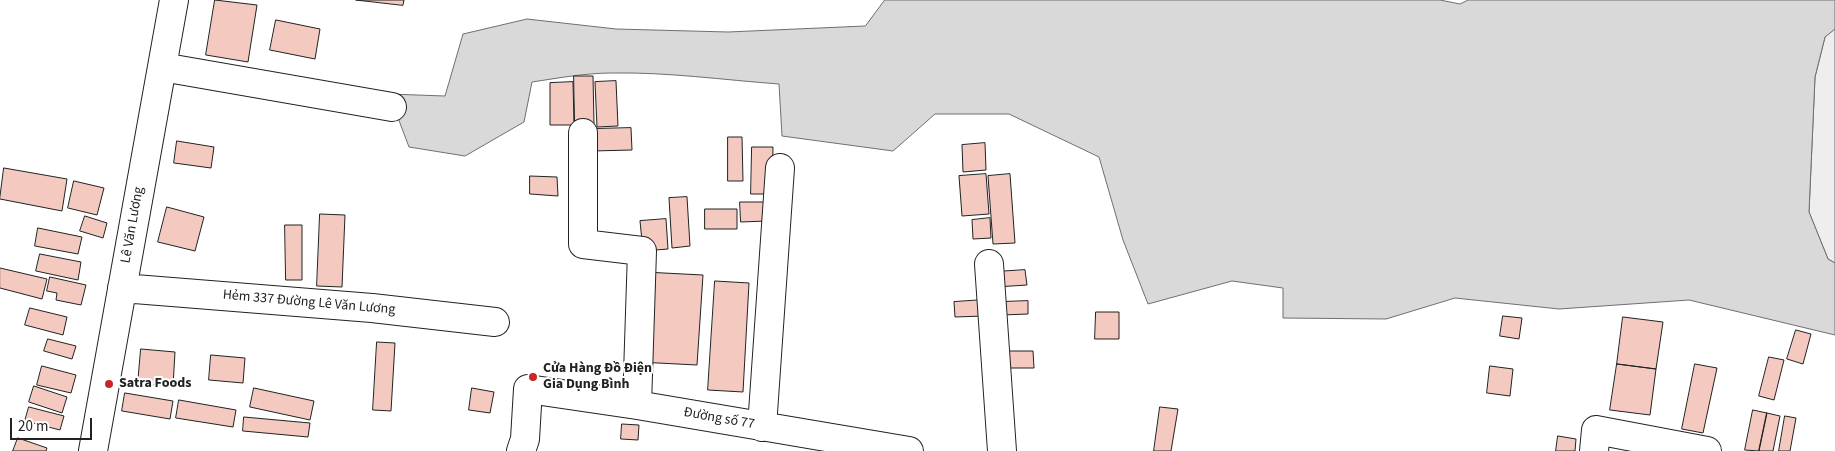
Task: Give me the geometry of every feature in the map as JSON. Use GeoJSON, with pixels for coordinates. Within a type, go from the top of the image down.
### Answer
{"type":"FeatureCollection","features":[{"type":"Feature","properties":{"kind":"street","name":"Lê Văn Lương"},"geometry":{"type":"LineString","coordinates":[[93,451],[174,0]]}},
{"type":"Feature","properties":{"kind":"street"},"geometry":{"type":"LineString","coordinates":[[162,67],[392,107]]}},
{"type":"Feature","properties":{"kind":"street"},"geometry":{"type":"LineString","coordinates":[[582,133],[583,244],[642,251],[637,405]]}},
{"type":"Feature","properties":{"kind":"street"},"geometry":{"type":"LineString","coordinates":[[762,427],[780,168]]}},
{"type":"Feature","properties":{"kind":"street"},"geometry":{"type":"LineString","coordinates":[[989,264],[1002,451]]}},
{"type":"Feature","properties":{"kind":"street","name":"Hẻm 337 Đường Lê Văn Lương"},"geometry":{"type":"LineString","coordinates":[[122,288],[372,308],[495,322]]}},
{"type":"Feature","properties":{"kind":"street","name":"Đường số 77"},"geometry":{"type":"LineString","coordinates":[[521,451],[525,440],[528,389],[637,405],[879,449],[909,451]]}},
{"type":"Feature","properties":{"kind":"street"},"geometry":{"type":"LineString","coordinates":[[1594,451],[1596,430],[1707,451]]}},
{"type":"Feature","properties":{"kind":"shaded area"},"geometry":{"type":"Polygon","coordinates":[[[885,0],[1440,0],[1460,4],[1468,0],[1835,0],[1835,29],[1825,37],[1815,77],[1809,212],[1828,259],[1835,263],[1835,335],[1689,300],[1559,309],[1455,298],[1386,319],[1283,318],[1283,288],[1232,281],[1148,304],[1123,240],[1099,157],[1009,114],[935,114],[893,151],[782,136],[779,84],[654,74],[592,74],[532,82],[524,122],[465,156],[409,147],[389,94],[445,96],[463,34],[527,19],[616,29],[728,32],[865,26],[885,0]]]}},
{"type":"Feature","properties":{"kind":"shaded area"},"geometry":{"type":"Polygon","coordinates":[[[1835,29],[1835,263],[1828,259],[1809,212],[1815,77],[1825,37],[1835,29]]]}},
{"type":"Feature","properties":{"kind":"building"},"geometry":{"type":"Polygon","coordinates":[[[215,0],[257,5],[248,62],[206,55],[215,0]]]}},
{"type":"Feature","properties":{"kind":"building"},"geometry":{"type":"Polygon","coordinates":[[[356,0],[404,0],[403,5],[356,0]]]}},
{"type":"Feature","properties":{"kind":"building"},"geometry":{"type":"Polygon","coordinates":[[[276,20],[320,29],[315,59],[270,50],[276,20]]]}},
{"type":"Feature","properties":{"kind":"building"},"geometry":{"type":"Polygon","coordinates":[[[574,76],[593,76],[594,124],[575,125],[574,76]]]}},
{"type":"Feature","properties":{"kind":"building"},"geometry":{"type":"Polygon","coordinates":[[[616,81],[618,126],[597,127],[595,82],[616,81]]]}},
{"type":"Feature","properties":{"kind":"building"},"geometry":{"type":"Polygon","coordinates":[[[573,82],[574,125],[550,125],[550,83],[573,82]]]}},
{"type":"Feature","properties":{"kind":"building"},"geometry":{"type":"Polygon","coordinates":[[[631,128],[632,150],[592,151],[592,129],[631,128]]]}},
{"type":"Feature","properties":{"kind":"building"},"geometry":{"type":"Polygon","coordinates":[[[728,137],[742,137],[743,181],[728,181],[728,137]]]}},
{"type":"Feature","properties":{"kind":"building"},"geometry":{"type":"Polygon","coordinates":[[[177,141],[214,147],[211,168],[174,163],[177,141]]]}},
{"type":"Feature","properties":{"kind":"building"},"geometry":{"type":"Polygon","coordinates":[[[985,143],[986,170],[963,172],[962,145],[985,143]]]}},
{"type":"Feature","properties":{"kind":"building"},"geometry":{"type":"Polygon","coordinates":[[[752,147],[773,147],[772,194],[751,194],[752,147]]]}},
{"type":"Feature","properties":{"kind":"building"},"geometry":{"type":"Polygon","coordinates":[[[4,168],[67,179],[62,211],[0,199],[4,168]]]}},
{"type":"Feature","properties":{"kind":"building"},"geometry":{"type":"Polygon","coordinates":[[[986,174],[989,214],[962,216],[959,176],[986,174]]]}},
{"type":"Feature","properties":{"kind":"building"},"geometry":{"type":"Polygon","coordinates":[[[1010,174],[1015,243],[993,244],[988,176],[1010,174]]]}},
{"type":"Feature","properties":{"kind":"building"},"geometry":{"type":"Polygon","coordinates":[[[530,176],[557,177],[558,196],[530,194],[530,176]]]}},
{"type":"Feature","properties":{"kind":"building"},"geometry":{"type":"Polygon","coordinates":[[[74,181],[104,188],[97,215],[68,208],[74,181]]]}},
{"type":"Feature","properties":{"kind":"building"},"geometry":{"type":"Polygon","coordinates":[[[687,197],[690,246],[672,248],[669,198],[687,197]]]}},
{"type":"Feature","properties":{"kind":"building"},"geometry":{"type":"Polygon","coordinates":[[[740,202],[765,202],[766,221],[741,222],[740,202]]]}},
{"type":"Feature","properties":{"kind":"building"},"geometry":{"type":"Polygon","coordinates":[[[167,207],[204,217],[195,251],[158,242],[167,207]]]}},
{"type":"Feature","properties":{"kind":"building"},"geometry":{"type":"Polygon","coordinates":[[[705,209],[737,209],[737,229],[705,229],[705,209]]]}},
{"type":"Feature","properties":{"kind":"building"},"geometry":{"type":"Polygon","coordinates":[[[320,214],[345,215],[342,287],[317,286],[320,214]]]}},
{"type":"Feature","properties":{"kind":"building"},"geometry":{"type":"Polygon","coordinates":[[[85,216],[107,223],[103,238],[80,231],[85,216]]]}},
{"type":"Feature","properties":{"kind":"building"},"geometry":{"type":"Polygon","coordinates":[[[990,218],[991,238],[973,239],[972,220],[990,218]]]}},
{"type":"Feature","properties":{"kind":"building"},"geometry":{"type":"Polygon","coordinates":[[[666,219],[668,249],[643,251],[640,221],[666,219]]]}},
{"type":"Feature","properties":{"kind":"building"},"geometry":{"type":"Polygon","coordinates":[[[285,225],[302,225],[302,280],[286,280],[285,225]]]}},
{"type":"Feature","properties":{"kind":"building"},"geometry":{"type":"Polygon","coordinates":[[[38,228],[82,237],[78,254],[35,246],[38,228]]]}},
{"type":"Feature","properties":{"kind":"building"},"geometry":{"type":"Polygon","coordinates":[[[40,254],[81,262],[78,280],[36,271],[40,254]]]}},
{"type":"Feature","properties":{"kind":"building"},"geometry":{"type":"Polygon","coordinates":[[[0,268],[47,279],[42,299],[0,288],[0,268]]]}},
{"type":"Feature","properties":{"kind":"building"},"geometry":{"type":"Polygon","coordinates":[[[1025,270],[1027,285],[996,287],[995,272],[1025,270]]]}},
{"type":"Feature","properties":{"kind":"building"},"geometry":{"type":"Polygon","coordinates":[[[644,272],[703,275],[697,365],[638,362],[644,272]]]}},
{"type":"Feature","properties":{"kind":"building"},"geometry":{"type":"Polygon","coordinates":[[[50,277],[86,285],[81,305],[56,300],[57,293],[47,291],[50,277]]]}},
{"type":"Feature","properties":{"kind":"building"},"geometry":{"type":"Polygon","coordinates":[[[715,281],[749,283],[743,392],[708,390],[715,281]]]}},
{"type":"Feature","properties":{"kind":"building"},"geometry":{"type":"Polygon","coordinates":[[[983,300],[984,316],[955,317],[954,302],[983,300]]]}},
{"type":"Feature","properties":{"kind":"building"},"geometry":{"type":"Polygon","coordinates":[[[1028,301],[1028,314],[1002,315],[1001,302],[1028,301]]]}},
{"type":"Feature","properties":{"kind":"building"},"geometry":{"type":"Polygon","coordinates":[[[30,308],[67,317],[63,335],[25,325],[30,308]]]}},
{"type":"Feature","properties":{"kind":"building"},"geometry":{"type":"Polygon","coordinates":[[[1096,312],[1119,312],[1119,339],[1095,339],[1096,312]]]}},
{"type":"Feature","properties":{"kind":"building"},"geometry":{"type":"Polygon","coordinates":[[[1503,316],[1522,318],[1519,339],[1500,336],[1503,316]]]}},
{"type":"Feature","properties":{"kind":"building"},"geometry":{"type":"Polygon","coordinates":[[[1623,317],[1663,322],[1656,369],[1617,364],[1623,317]]]}},
{"type":"Feature","properties":{"kind":"building"},"geometry":{"type":"Polygon","coordinates":[[[1796,330],[1811,334],[1803,364],[1787,359],[1796,330]]]}},
{"type":"Feature","properties":{"kind":"building"},"geometry":{"type":"Polygon","coordinates":[[[48,339],[76,346],[72,359],[44,351],[48,339]]]}},
{"type":"Feature","properties":{"kind":"building"},"geometry":{"type":"Polygon","coordinates":[[[377,342],[395,343],[391,411],[373,410],[377,342]]]}},
{"type":"Feature","properties":{"kind":"building"},"geometry":{"type":"Polygon","coordinates":[[[141,349],[175,352],[173,386],[138,384],[141,349]]]}},
{"type":"Feature","properties":{"kind":"building"},"geometry":{"type":"Polygon","coordinates":[[[1008,351],[1033,351],[1034,368],[1008,368],[1008,351]]]}},
{"type":"Feature","properties":{"kind":"building"},"geometry":{"type":"Polygon","coordinates":[[[211,355],[245,358],[243,383],[209,380],[211,355]]]}},
{"type":"Feature","properties":{"kind":"building"},"geometry":{"type":"Polygon","coordinates":[[[1769,357],[1784,360],[1774,400],[1759,396],[1769,357]]]}},
{"type":"Feature","properties":{"kind":"building"},"geometry":{"type":"Polygon","coordinates":[[[1617,364],[1656,369],[1650,415],[1610,410],[1617,364]]]}},
{"type":"Feature","properties":{"kind":"building"},"geometry":{"type":"Polygon","coordinates":[[[1695,364],[1717,368],[1703,433],[1682,429],[1695,364]]]}},
{"type":"Feature","properties":{"kind":"building"},"geometry":{"type":"Polygon","coordinates":[[[42,366],[76,375],[71,393],[37,385],[42,366]]]}},
{"type":"Feature","properties":{"kind":"building"},"geometry":{"type":"Polygon","coordinates":[[[1490,366],[1513,369],[1510,396],[1487,393],[1490,366]]]}},
{"type":"Feature","properties":{"kind":"building"},"geometry":{"type":"Polygon","coordinates":[[[34,386],[67,397],[62,413],[29,402],[34,386]]]}},
{"type":"Feature","properties":{"kind":"building"},"geometry":{"type":"Polygon","coordinates":[[[254,388],[314,401],[310,420],[250,407],[254,388]]]}},
{"type":"Feature","properties":{"kind":"building"},"geometry":{"type":"Polygon","coordinates":[[[472,388],[494,392],[490,413],[469,410],[472,388]]]}},
{"type":"Feature","properties":{"kind":"building"},"geometry":{"type":"Polygon","coordinates":[[[125,393],[173,401],[170,419],[122,411],[125,393]]]}},
{"type":"Feature","properties":{"kind":"building"},"geometry":{"type":"Polygon","coordinates":[[[179,400],[236,410],[233,427],[176,418],[179,400]]]}},
{"type":"Feature","properties":{"kind":"building"},"geometry":{"type":"Polygon","coordinates":[[[29,407],[64,416],[60,430],[25,421],[29,407]]]}},
{"type":"Feature","properties":{"kind":"building"},"geometry":{"type":"Polygon","coordinates":[[[1160,407],[1178,409],[1171,451],[1154,451],[1160,407]]]}},
{"type":"Feature","properties":{"kind":"building"},"geometry":{"type":"Polygon","coordinates":[[[1753,410],[1767,413],[1759,451],[1745,450],[1753,410]]]}},
{"type":"Feature","properties":{"kind":"building"},"geometry":{"type":"Polygon","coordinates":[[[1767,413],[1780,416],[1773,451],[1759,451],[1767,413]]]}},
{"type":"Feature","properties":{"kind":"building"},"geometry":{"type":"Polygon","coordinates":[[[1785,416],[1796,418],[1790,451],[1779,451],[1785,416]]]}},
{"type":"Feature","properties":{"kind":"building"},"geometry":{"type":"Polygon","coordinates":[[[244,417],[310,423],[308,437],[243,431],[244,417]]]}},
{"type":"Feature","properties":{"kind":"building"},"geometry":{"type":"Polygon","coordinates":[[[622,424],[639,425],[638,440],[621,439],[622,424]]]}},
{"type":"Feature","properties":{"kind":"building"},"geometry":{"type":"Polygon","coordinates":[[[1558,436],[1576,439],[1575,451],[1556,451],[1558,436]]]}},
{"type":"Feature","properties":{"kind":"building"},"geometry":{"type":"Polygon","coordinates":[[[18,438],[47,448],[46,451],[13,451],[18,438]]]}},
{"type":"Feature","properties":{"kind":"place","name":"Cửa Hàng Đồ Điện Gia Dụng Bình"},"geometry":{"type":"Point","coordinates":[533,377]}},
{"type":"Feature","properties":{"kind":"place","name":"Satra Foods"},"geometry":{"type":"Point","coordinates":[109,384]}}]}
